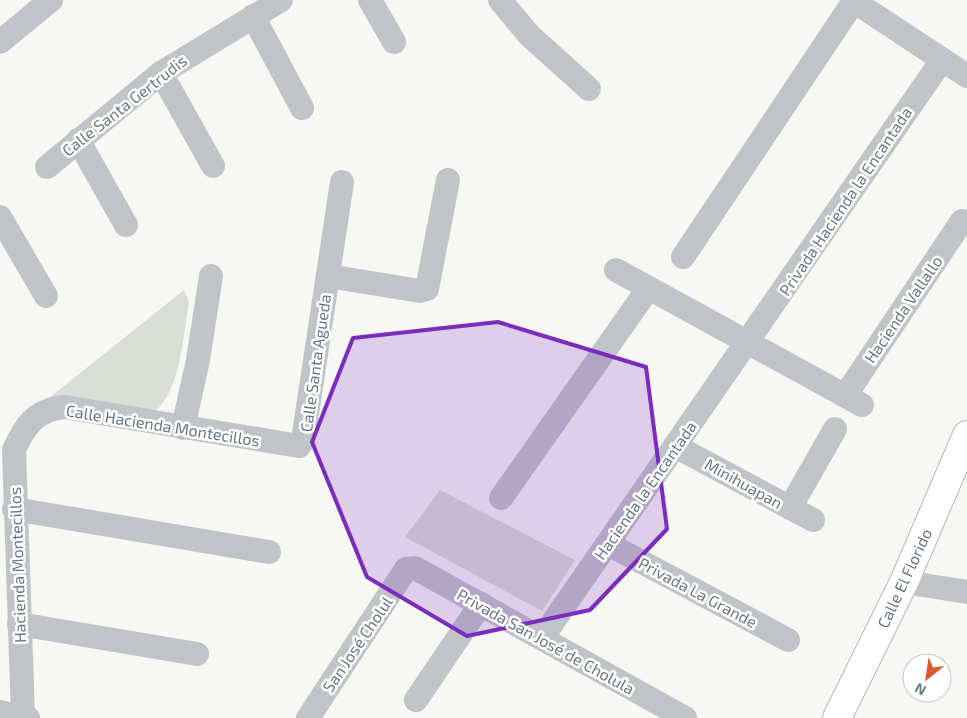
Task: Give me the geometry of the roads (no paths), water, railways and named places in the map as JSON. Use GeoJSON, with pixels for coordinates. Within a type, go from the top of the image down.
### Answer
{"type":"FeatureCollection","features":[{"type":"Feature","properties":{"kind":"main road","name":"Calle El Florido"},"geometry":{"type":"LineString","coordinates":[[837,718],[904,582],[967,435]]}},
{"type":"Feature","properties":{"kind":"street"},"geometry":{"type":"LineString","coordinates":[[0,42],[50,0]]}},
{"type":"Feature","properties":{"kind":"street","name":"Calle Santa Gertrudis"},"geometry":{"type":"LineString","coordinates":[[47,167],[161,73],[281,0]]}},
{"type":"Feature","properties":{"kind":"street"},"geometry":{"type":"LineString","coordinates":[[370,0],[394,42]]}},
{"type":"Feature","properties":{"kind":"street"},"geometry":{"type":"LineString","coordinates":[[500,0],[529,35],[589,89]]}},
{"type":"Feature","properties":{"kind":"street"},"geometry":{"type":"LineString","coordinates":[[683,257],[853,0],[967,76]]}},
{"type":"Feature","properties":{"kind":"street"},"geometry":{"type":"LineString","coordinates":[[253,16],[302,108]]}},
{"type":"Feature","properties":{"kind":"street","name":"Privada Hacienda la Encantada"},"geometry":{"type":"LineString","coordinates":[[748,342],[942,60]]}},
{"type":"Feature","properties":{"kind":"street"},"geometry":{"type":"LineString","coordinates":[[161,73],[213,166]]}},
{"type":"Feature","properties":{"kind":"street"},"geometry":{"type":"LineString","coordinates":[[78,140],[126,225]]}},
{"type":"Feature","properties":{"kind":"street","name":"Calle Santa Agueda"},"geometry":{"type":"LineString","coordinates":[[328,276],[420,291],[427,289],[448,180]]}},
{"type":"Feature","properties":{"kind":"street","name":"Calle Santa Agueda"},"geometry":{"type":"LineString","coordinates":[[295,446],[299,446],[303,440],[342,182]]}},
{"type":"Feature","properties":{"kind":"street"},"geometry":{"type":"LineString","coordinates":[[0,217],[46,296]]}},
{"type":"Feature","properties":{"kind":"street","name":"Hacienda Vallallo"},"geometry":{"type":"LineString","coordinates":[[748,342],[853,400],[962,221]]}},
{"type":"Feature","properties":{"kind":"street"},"geometry":{"type":"LineString","coordinates":[[616,270],[748,342]]}},
{"type":"Feature","properties":{"kind":"street"},"geometry":{"type":"LineString","coordinates":[[183,428],[198,360],[211,276]]}},
{"type":"Feature","properties":{"kind":"street"},"geometry":{"type":"LineString","coordinates":[[501,498],[648,289]]}},
{"type":"Feature","properties":{"kind":"street","name":"Hacienda la Encantada"},"geometry":{"type":"LineString","coordinates":[[542,638],[748,342]]}},
{"type":"Feature","properties":{"kind":"street","name":"Calle Hacienda Montecillos"},"geometry":{"type":"LineString","coordinates":[[34,418],[48,409],[64,407],[295,446]]}},
{"type":"Feature","properties":{"kind":"street","name":"Hacienda Montecillos"},"geometry":{"type":"LineString","coordinates":[[26,718],[19,624],[14,510],[14,450],[22,431],[34,418]]}},
{"type":"Feature","properties":{"kind":"street"},"geometry":{"type":"LineString","coordinates":[[790,508],[835,429]]}},
{"type":"Feature","properties":{"kind":"street","name":"Minihuapan"},"geometry":{"type":"LineString","coordinates":[[675,446],[813,520]]}},
{"type":"Feature","properties":{"kind":"street"},"geometry":{"type":"LineString","coordinates":[[14,510],[269,552]]}},
{"type":"Feature","properties":{"kind":"street","name":"Privada La Grande"},"geometry":{"type":"LineString","coordinates":[[608,544],[788,640]]}},
{"type":"Feature","properties":{"kind":"street","name":"Privada San José de Cholula"},"geometry":{"type":"LineString","coordinates":[[406,569],[415,568],[685,718]]}},
{"type":"Feature","properties":{"kind":"street","name":"San José Cholul"},"geometry":{"type":"LineString","coordinates":[[308,718],[406,569]]}},
{"type":"Feature","properties":{"kind":"street"},"geometry":{"type":"LineString","coordinates":[[904,582],[967,592]]}},
{"type":"Feature","properties":{"kind":"street"},"geometry":{"type":"LineString","coordinates":[[416,700],[481,604]]}},
{"type":"Feature","properties":{"kind":"street"},"geometry":{"type":"LineString","coordinates":[[19,624],[197,654]]}},
{"type":"Feature","properties":{"kind":"street"},"geometry":{"type":"LineString","coordinates":[[0,712],[26,718]]}}]}
